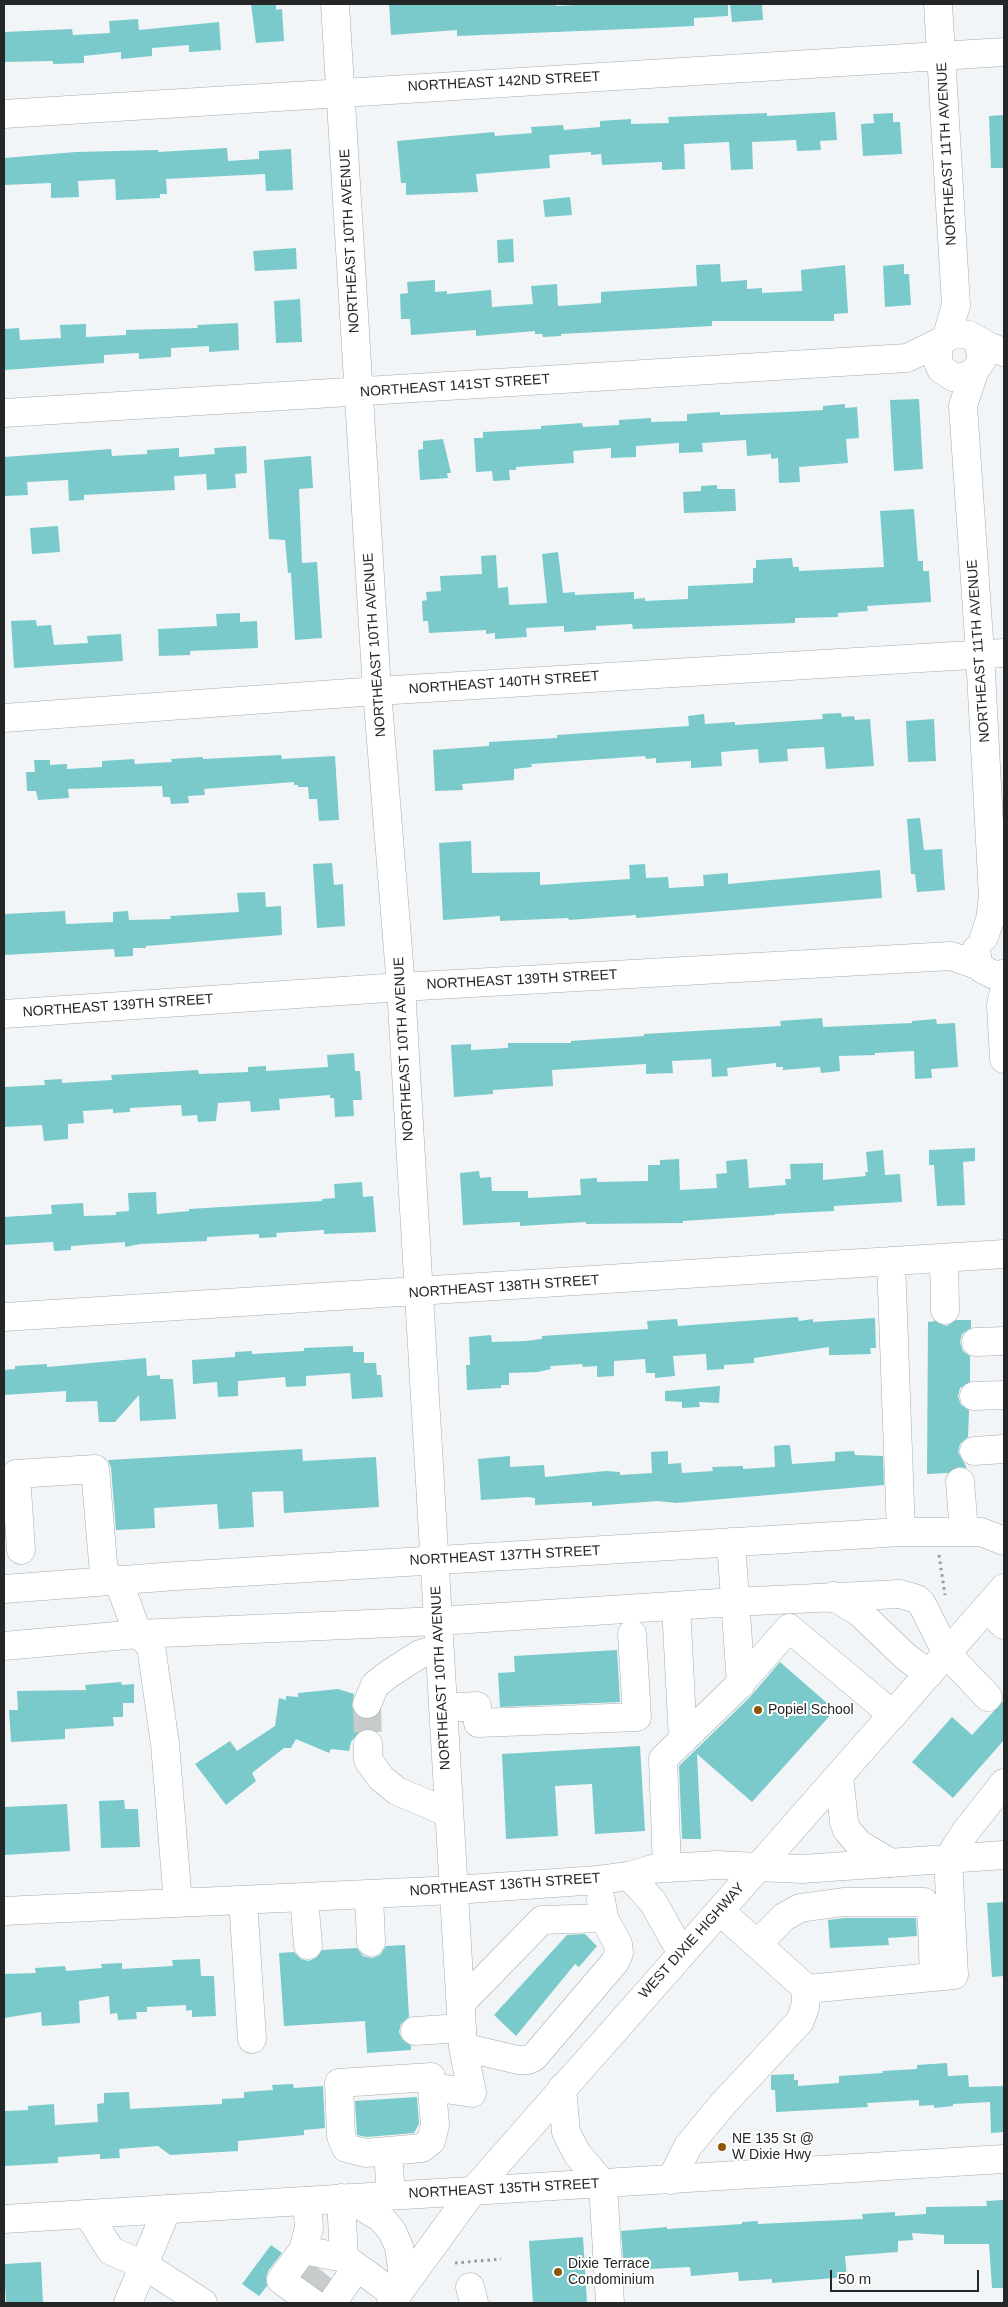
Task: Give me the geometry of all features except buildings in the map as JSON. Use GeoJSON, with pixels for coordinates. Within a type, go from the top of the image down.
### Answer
{"type":"FeatureCollection","features":[{"type":"Feature","properties":{"kind":"street","name":"NORTHEAST 10TH AVENUE"},"geometry":{"type":"LineString","coordinates":[[335,4],[378,691],[401,987],[417,1292],[462,2026],[472,2093],[432,2082]]}},
{"type":"Feature","properties":{"kind":"street","name":"NORTHEAST 11TH AVENUE"},"geometry":{"type":"LineString","coordinates":[[938,4],[958,338]]}},
{"type":"Feature","properties":{"kind":"street","name":"NORTHEAST 142ND STREET"},"geometry":{"type":"LineString","coordinates":[[4,114],[1004,52]]}},
{"type":"Feature","properties":{"kind":"street","name":"NORTHEAST 141ST STREET"},"geometry":{"type":"LineString","coordinates":[[4,413],[907,358],[958,338]]}},
{"type":"Feature","properties":{"kind":"street"},"geometry":{"type":"LineString","coordinates":[[958,338],[1004,353]]}},
{"type":"Feature","properties":{"kind":"street"},"geometry":{"type":"LineString","coordinates":[[958,338],[937,355],[944,371],[961,378],[1004,353]]}},
{"type":"Feature","properties":{"kind":"street"},"geometry":{"type":"LineString","coordinates":[[958,338],[982,352],[976,369]]}},
{"type":"Feature","properties":{"kind":"street","name":"NORTHEAST 141ST STREET"},"geometry":{"type":"LineString","coordinates":[[907,358],[944,371]]}},
{"type":"Feature","properties":{"kind":"street","name":"NORTHEAST 11TH AVENUE"},"geometry":{"type":"LineString","coordinates":[[963,406],[976,369]]}},
{"type":"Feature","properties":{"kind":"street","name":"NORTHEAST 11TH AVENUE"},"geometry":{"type":"LineString","coordinates":[[944,371],[963,406],[992,653],[993,897],[999,920],[992,950],[1002,998],[1004,1059]]}},
{"type":"Feature","properties":{"kind":"street","name":"NORTHEAST 140TH STREET"},"geometry":{"type":"LineString","coordinates":[[4,718],[378,691],[992,653]]}},
{"type":"Feature","properties":{"kind":"street","name":"NORTHEAST 139TH STREET"},"geometry":{"type":"LineString","coordinates":[[4,1014],[401,987],[951,956],[992,950]]}},
{"type":"Feature","properties":{"kind":"street","name":"NORTHEAST 138TH STREET"},"geometry":{"type":"LineString","coordinates":[[4,1317],[1004,1254]]}},
{"type":"Feature","properties":{"kind":"street"},"geometry":{"type":"LineString","coordinates":[[944,1258],[945,1310]]}},
{"type":"Feature","properties":{"kind":"street"},"geometry":{"type":"LineString","coordinates":[[891,1261],[901,1532]]}},
{"type":"Feature","properties":{"kind":"street"},"geometry":{"type":"LineString","coordinates":[[976,1342],[1004,1341]]}},
{"type":"Feature","properties":{"kind":"street"},"geometry":{"type":"LineString","coordinates":[[974,1396],[1004,1395]]}},
{"type":"Feature","properties":{"kind":"street"},"geometry":{"type":"LineString","coordinates":[[974,1451],[1004,1449]]}},
{"type":"Feature","properties":{"kind":"street"},"geometry":{"type":"LineString","coordinates":[[21,1550],[16,1474],[95,1469],[104,1574],[118,1580],[138,1634],[150,1646],[164,1734],[178,1903]]}},
{"type":"Feature","properties":{"kind":"street"},"geometry":{"type":"LineString","coordinates":[[960,1482],[964,1531]]}},
{"type":"Feature","properties":{"kind":"street","name":"NORTHEAST 137TH STREET"},"geometry":{"type":"LineString","coordinates":[[4,1589],[118,1580],[901,1532],[981,1532],[1004,1541]]}},
{"type":"Feature","properties":{"kind":"street"},"geometry":{"type":"LineString","coordinates":[[731,1542],[741,1684]]}},
{"type":"Feature","properties":{"kind":"street"},"geometry":{"type":"LineString","coordinates":[[4,1646],[138,1634],[438,1621],[833,1596],[900,1594],[917,1599],[928,1612],[938,1664]]}},
{"type":"Feature","properties":{"kind":"street"},"geometry":{"type":"LineString","coordinates":[[667,1868],[663,1759],[741,1684],[789,1628],[833,1596]]}},
{"type":"Feature","properties":{"kind":"street"},"geometry":{"type":"LineString","coordinates":[[833,1596],[860,1612],[906,1657],[938,1664],[988,1697]]}},
{"type":"Feature","properties":{"kind":"street"},"geometry":{"type":"LineString","coordinates":[[676,1606],[683,1740]]}},
{"type":"Feature","properties":{"kind":"street","name":"WEST DIXIE HIGHWAY"},"geometry":{"type":"LineString","coordinates":[[398,2295],[472,2192],[562,2088],[938,1664],[999,1607]]}},
{"type":"Feature","properties":{"kind":"street"},"geometry":{"type":"LineString","coordinates":[[789,1628],[893,1715]]}},
{"type":"Feature","properties":{"kind":"street"},"geometry":{"type":"LineString","coordinates":[[443,1708],[477,1706],[478,1723],[637,1717],[632,1634]]}},
{"type":"Feature","properties":{"kind":"street"},"geometry":{"type":"LineString","coordinates":[[367,1704],[375,1685],[389,1674],[420,1654],[439,1649]]}},
{"type":"Feature","properties":{"kind":"street"},"geometry":{"type":"LineString","coordinates":[[368,1744],[368,1760],[381,1778],[397,1791],[449,1813]]}},
{"type":"Feature","properties":{"kind":"street"},"geometry":{"type":"LineString","coordinates":[[839,1775],[844,1822],[847,1830],[859,1844],[891,1863]]}},
{"type":"Feature","properties":{"kind":"street"},"geometry":{"type":"LineString","coordinates":[[720,1911],[807,1988],[954,1975],[948,1858],[966,1831],[1004,1783]]}},
{"type":"Feature","properties":{"kind":"street","name":"NORTHEAST 136TH STREET"},"geometry":{"type":"LineString","coordinates":[[4,1911],[454,1890],[598,1880],[630,1876],[652,1869],[717,1865],[802,1869],[1004,1855]]}},
{"type":"Feature","properties":{"kind":"street"},"geometry":{"type":"LineString","coordinates":[[630,1876],[653,1902],[682,1954]]}},
{"type":"Feature","properties":{"kind":"street"},"geometry":{"type":"LineString","coordinates":[[415,2031],[462,2026],[518,2060],[534,2057],[615,1962],[619,1953],[618,1944],[604,1918],[598,1880]]}},
{"type":"Feature","properties":{"kind":"street"},"geometry":{"type":"LineString","coordinates":[[370,1894],[371,1942]]}},
{"type":"Feature","properties":{"kind":"street"},"geometry":{"type":"LineString","coordinates":[[304,1898],[308,1945]]}},
{"type":"Feature","properties":{"kind":"street"},"geometry":{"type":"LineString","coordinates":[[243,1900],[252,2039]]}},
{"type":"Feature","properties":{"kind":"street"},"geometry":{"type":"LineString","coordinates":[[757,1944],[784,1917],[800,1908],[843,1902],[924,1902],[931,1911],[934,1977]]}},
{"type":"Feature","properties":{"kind":"street"},"geometry":{"type":"LineString","coordinates":[[462,2026],[542,1920],[604,1918]]}},
{"type":"Feature","properties":{"kind":"street"},"geometry":{"type":"LineString","coordinates":[[671,2180],[688,2146],[723,2104],[800,2021],[805,2007],[807,1988]]}},
{"type":"Feature","properties":{"kind":"street"},"geometry":{"type":"LineString","coordinates":[[432,2082],[435,2125],[431,2140],[422,2148],[388,2153],[366,2153],[346,2148],[341,2136],[339,2083],[432,2082]]}},
{"type":"Feature","properties":{"kind":"street"},"geometry":{"type":"LineString","coordinates":[[562,2088],[566,2132],[578,2155],[603,2184],[610,2303]]}},
{"type":"Feature","properties":{"kind":"street"},"geometry":{"type":"LineString","coordinates":[[388,2153],[390,2195]]}},
{"type":"Feature","properties":{"kind":"street","name":"NORTHEAST 135TH STREET"},"geometry":{"type":"LineString","coordinates":[[4,2220],[307,2200],[472,2192],[1004,2159]]}},
{"type":"Feature","properties":{"kind":"street"},"geometry":{"type":"LineString","coordinates":[[307,2200],[309,2228],[303,2250],[281,2280],[326,2277],[398,2295],[399,2248],[392,2231],[381,2218],[345,2198],[326,2277],[332,2303]]}},
{"type":"Feature","properties":{"kind":"street"},"geometry":{"type":"LineString","coordinates":[[128,2303],[167,2209]]}},
{"type":"Feature","properties":{"kind":"street"},"geometry":{"type":"LineString","coordinates":[[88,2214],[111,2251],[144,2265],[204,2303]]}},
{"type":"Feature","properties":{"kind":"street"},"geometry":{"type":"LineString","coordinates":[[303,2250],[326,2277]]}},
{"type":"Feature","properties":{"kind":"path"},"geometry":{"type":"LineString","coordinates":[[938,1552],[946,1604]]}},
{"type":"Feature","properties":{"kind":"path"},"geometry":{"type":"LineString","coordinates":[[455,2263],[501,2259]]}},
{"type":"Feature","properties":{"kind":"tunnel"},"geometry":{"type":"LineString","coordinates":[[367,1704],[368,1744]]}},
{"type":"Feature","properties":{"kind":"tunnel"},"geometry":{"type":"LineString","coordinates":[[306,2291],[322,2271]]}},
{"type":"Feature","properties":{"kind":"place","name":"Popiel School"},"geometry":{"type":"Point","coordinates":[758,1710]}},
{"type":"Feature","properties":{"kind":"place","name":"NE 135 St @ W Dixie Hwy"},"geometry":{"type":"Point","coordinates":[722,2147]}},
{"type":"Feature","properties":{"kind":"place","name":"Dixie Terrace Condominium"},"geometry":{"type":"Point","coordinates":[558,2272]}}]}
